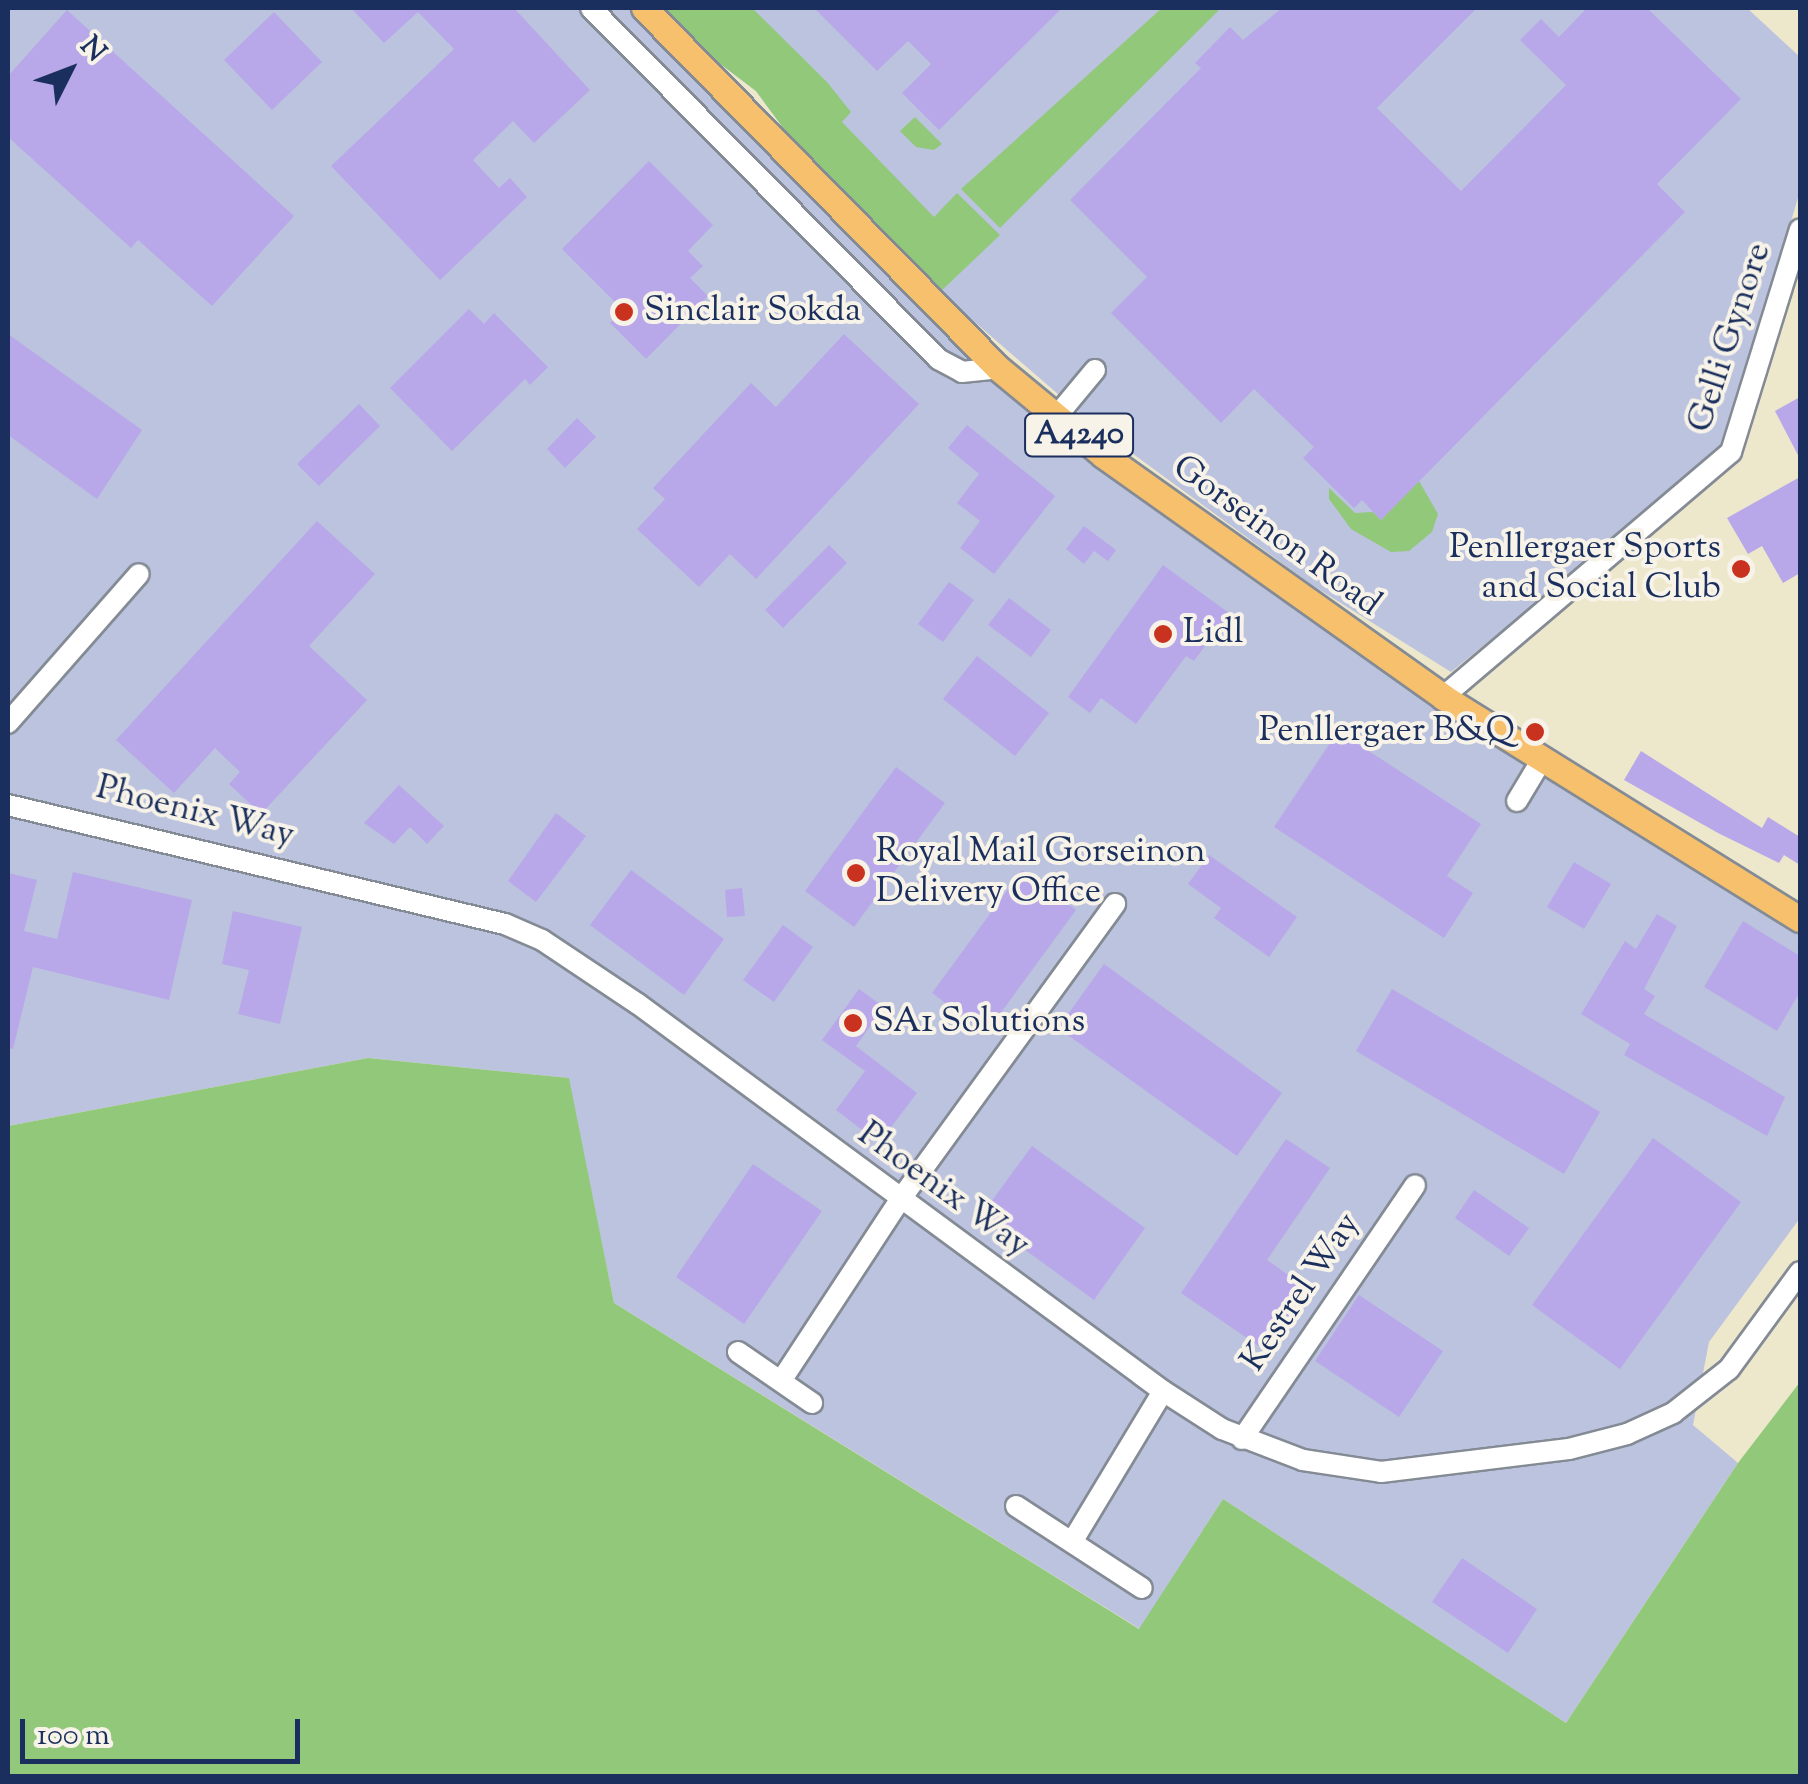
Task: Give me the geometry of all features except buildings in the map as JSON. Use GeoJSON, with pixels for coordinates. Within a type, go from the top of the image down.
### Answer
{"type":"FeatureCollection","features":[{"type":"Feature","properties":{"kind":"main road","name":"Gorseinon Road"},"geometry":{"type":"LineString","coordinates":[[644,8],[998,368],[1056,417],[1178,512],[1443,697],[1800,919]]}},
{"type":"Feature","properties":{"kind":"street"},"geometry":{"type":"LineString","coordinates":[[591,8],[938,359],[969,373],[998,368]]}},
{"type":"Feature","properties":{"kind":"street","name":"Gelli Gynore"},"geometry":{"type":"LineString","coordinates":[[1443,697],[1732,452],[1800,229]]}},
{"type":"Feature","properties":{"kind":"street"},"geometry":{"type":"LineString","coordinates":[[1056,417],[1095,370]]}},
{"type":"Feature","properties":{"kind":"street"},"geometry":{"type":"LineString","coordinates":[[8,723],[138,574]]}},
{"type":"Feature","properties":{"kind":"street"},"geometry":{"type":"LineString","coordinates":[[1517,801],[1541,761]]}},
{"type":"Feature","properties":{"kind":"street","name":"Phoenix Way"},"geometry":{"type":"LineString","coordinates":[[8,804],[523,932],[582,964],[1163,1391],[1242,1438],[1324,1465],[1381,1472],[1568,1449],[1628,1434],[1673,1413],[1729,1369],[1800,1272]]}},
{"type":"Feature","properties":{"kind":"street"},"geometry":{"type":"LineString","coordinates":[[780,1381],[900,1200],[1115,904]]}},
{"type":"Feature","properties":{"kind":"street","name":"Kestrel Way"},"geometry":{"type":"LineString","coordinates":[[1242,1438],[1415,1185]]}},
{"type":"Feature","properties":{"kind":"street"},"geometry":{"type":"LineString","coordinates":[[738,1352],[812,1403]]}},
{"type":"Feature","properties":{"kind":"street"},"geometry":{"type":"LineString","coordinates":[[1072,1542],[1163,1391]]}},
{"type":"Feature","properties":{"kind":"street"},"geometry":{"type":"LineString","coordinates":[[1016,1506],[1142,1588]]}},
{"type":"Feature","properties":{"kind":"shaded area"},"geometry":{"type":"Polygon","coordinates":[[[8,8],[627,8],[965,355],[1012,393],[1191,531],[1516,760],[1800,932],[1800,1218],[1709,1342],[1693,1425],[1738,1463],[1566,1723],[1223,1499],[1140,1629],[614,1303],[568,1078],[368,1058],[8,1126],[8,8]]]}},
{"type":"Feature","properties":{"kind":"shaded area"},"geometry":{"type":"Polygon","coordinates":[[[661,8],[1747,8],[1800,57],[1800,191],[1722,452],[1451,672],[1312,585],[1095,426],[940,292],[801,152],[756,91],[698,47],[661,8]]]}},
{"type":"Feature","properties":{"kind":"green space"},"geometry":{"type":"Polygon","coordinates":[[[661,8],[752,8],[827,82],[851,112],[842,122],[934,217],[957,193],[1000,235],[940,292],[801,152],[756,91],[698,47],[661,8]]]}},
{"type":"Feature","properties":{"kind":"green space"},"geometry":{"type":"Polygon","coordinates":[[[1162,8],[1221,8],[1000,228],[961,189],[1162,8]]]}},
{"type":"Feature","properties":{"kind":"green space"},"geometry":{"type":"Polygon","coordinates":[[[915,117],[942,144],[934,150],[916,147],[900,131],[915,117]]]}},
{"type":"Feature","properties":{"kind":"green space"},"geometry":{"type":"Polygon","coordinates":[[[1419,481],[1438,514],[1432,532],[1409,551],[1391,552],[1351,529],[1329,499],[1329,488],[1355,513],[1373,512],[1381,520],[1419,481]]]}},
{"type":"Feature","properties":{"kind":"green space"},"geometry":{"type":"Polygon","coordinates":[[[368,1058],[569,1078],[614,1303],[1139,1629],[1223,1499],[1566,1723],[1738,1463],[1800,1382],[1800,1776],[8,1776],[8,1126],[368,1058]]]}},
{"type":"Feature","properties":{"kind":"place","name":"Sinclair Sokda"},"geometry":{"type":"Point","coordinates":[624,312]}},
{"type":"Feature","properties":{"kind":"place","name":"Penllergaer Sports and Social Club"},"geometry":{"type":"Point","coordinates":[1741,569]}},
{"type":"Feature","properties":{"kind":"place","name":"Lidl"},"geometry":{"type":"Point","coordinates":[1163,634]}},
{"type":"Feature","properties":{"kind":"place","name":"Penllergaer B&Q"},"geometry":{"type":"Point","coordinates":[1535,732]}},
{"type":"Feature","properties":{"kind":"place","name":"Royal Mail Gorseinon Delivery Office"},"geometry":{"type":"Point","coordinates":[856,873]}},
{"type":"Feature","properties":{"kind":"place","name":"SA1 Solutions"},"geometry":{"type":"Point","coordinates":[853,1023]}}]}
